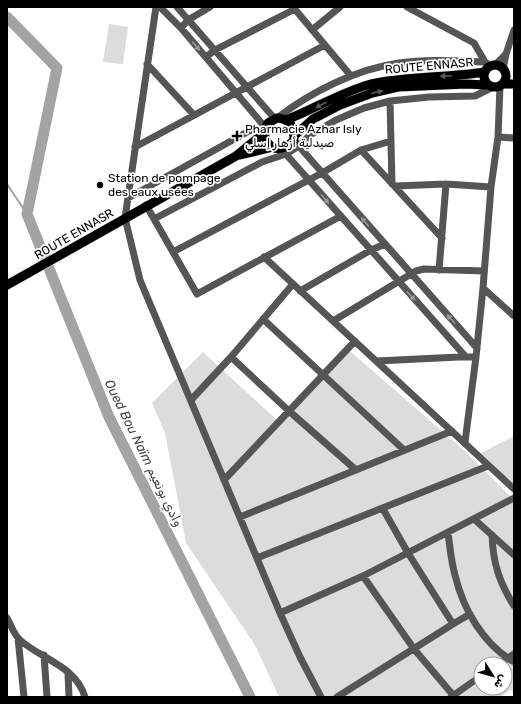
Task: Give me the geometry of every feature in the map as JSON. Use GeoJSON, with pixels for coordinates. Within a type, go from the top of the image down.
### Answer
{"type":"FeatureCollection","features":[{"type":"Feature","properties":{"kind":"main road"},"geometry":{"type":"LineString","coordinates":[[497,69],[506,79],[496,86],[484,80],[497,69]]}},
{"type":"Feature","properties":{"kind":"main road","name":"ROUTE ENNASR"},"geometry":{"type":"LineString","coordinates":[[280,119],[308,112],[336,97],[370,85],[397,79],[466,75],[497,69]]}},
{"type":"Feature","properties":{"kind":"main road","name":"ROUTE ENNASR"},"geometry":{"type":"LineString","coordinates":[[295,141],[313,119],[340,105],[372,93],[398,87],[466,84],[496,86],[514,84]]}},
{"type":"Feature","properties":{"kind":"main road"},"geometry":{"type":"LineString","coordinates":[[280,119],[292,125],[295,141],[280,150],[266,142],[265,130],[271,121],[280,119]]}},
{"type":"Feature","properties":{"kind":"main road","name":"ROUTE ENNASR"},"geometry":{"type":"LineString","coordinates":[[7,285],[146,205],[236,156],[265,130]]}},
{"type":"Feature","properties":{"kind":"main road","name":"ROUTE ENNASR"},"geometry":{"type":"LineString","coordinates":[[236,156],[280,150]]}},
{"type":"Feature","properties":{"kind":"street"},"geometry":{"type":"LineString","coordinates":[[156,7],[125,218],[140,280],[280,613],[300,657],[321,697]]}},
{"type":"Feature","properties":{"kind":"street"},"geometry":{"type":"LineString","coordinates":[[160,7],[181,28],[236,92],[265,130]]}},
{"type":"Feature","properties":{"kind":"street"},"geometry":{"type":"LineString","coordinates":[[177,7],[246,86],[280,119],[291,108],[310,96],[351,76],[399,63],[436,60],[497,69]]}},
{"type":"Feature","properties":{"kind":"street"},"geometry":{"type":"LineString","coordinates":[[181,28],[188,20],[210,7]]}},
{"type":"Feature","properties":{"kind":"street"},"geometry":{"type":"LineString","coordinates":[[312,30],[340,7]]}},
{"type":"Feature","properties":{"kind":"street"},"geometry":{"type":"LineString","coordinates":[[407,7],[474,43],[497,69]]}},
{"type":"Feature","properties":{"kind":"street"},"geometry":{"type":"LineString","coordinates":[[206,57],[215,50],[294,8],[351,76]]}},
{"type":"Feature","properties":{"kind":"street"},"geometry":{"type":"LineString","coordinates":[[497,69],[506,54],[514,30]]}},
{"type":"Feature","properties":{"kind":"street"},"geometry":{"type":"LineString","coordinates":[[135,147],[246,86],[325,45]]}},
{"type":"Feature","properties":{"kind":"street"},"geometry":{"type":"LineString","coordinates":[[148,64],[194,115]]}},
{"type":"Feature","properties":{"kind":"street"},"geometry":{"type":"LineString","coordinates":[[465,442],[477,348],[491,187],[498,137],[496,86],[475,96],[429,97],[390,102],[364,108],[336,120],[310,135],[295,141],[411,275],[477,348]]}},
{"type":"Feature","properties":{"kind":"street"},"geometry":{"type":"LineString","coordinates":[[390,102],[394,185]]}},
{"type":"Feature","properties":{"kind":"street"},"geometry":{"type":"LineString","coordinates":[[128,198],[249,131],[255,129],[265,130]]}},
{"type":"Feature","properties":{"kind":"street"},"geometry":{"type":"LineString","coordinates":[[498,137],[514,138]]}},
{"type":"Feature","properties":{"kind":"street"},"geometry":{"type":"LineString","coordinates":[[173,252],[322,173],[362,150],[391,141]]}},
{"type":"Feature","properties":{"kind":"street"},"geometry":{"type":"LineString","coordinates":[[154,219],[262,162],[280,150],[341,216],[466,357]]}},
{"type":"Feature","properties":{"kind":"street"},"geometry":{"type":"LineString","coordinates":[[362,150],[442,238]]}},
{"type":"Feature","properties":{"kind":"street"},"geometry":{"type":"LineString","coordinates":[[394,185],[446,184],[491,187]]}},
{"type":"Feature","properties":{"kind":"street"},"geometry":{"type":"LineString","coordinates":[[439,270],[446,184]]}},
{"type":"Feature","properties":{"kind":"street"},"geometry":{"type":"LineString","coordinates":[[146,205],[197,294],[341,216]]}},
{"type":"Feature","properties":{"kind":"street"},"geometry":{"type":"LineString","coordinates":[[300,291],[384,244]]}},
{"type":"Feature","properties":{"kind":"street"},"geometry":{"type":"LineString","coordinates":[[264,257],[514,489]]}},
{"type":"Feature","properties":{"kind":"street"},"geometry":{"type":"LineString","coordinates":[[333,321],[398,281],[421,270],[484,271]]}},
{"type":"Feature","properties":{"kind":"street"},"geometry":{"type":"LineString","coordinates":[[191,400],[231,357],[293,284]]}},
{"type":"Feature","properties":{"kind":"street"},"geometry":{"type":"LineString","coordinates":[[483,288],[514,316]]}},
{"type":"Feature","properties":{"kind":"street"},"geometry":{"type":"LineString","coordinates":[[263,320],[404,450]]}},
{"type":"Feature","properties":{"kind":"street"},"geometry":{"type":"LineString","coordinates":[[224,480],[355,341]]}},
{"type":"Feature","properties":{"kind":"street"},"geometry":{"type":"LineString","coordinates":[[231,357],[356,470]]}},
{"type":"Feature","properties":{"kind":"street"},"geometry":{"type":"LineString","coordinates":[[377,361],[476,357]]}},
{"type":"Feature","properties":{"kind":"street"},"geometry":{"type":"LineString","coordinates":[[240,516],[452,431]]}},
{"type":"Feature","properties":{"kind":"street"},"geometry":{"type":"LineString","coordinates":[[257,558],[488,466]]}},
{"type":"Feature","properties":{"kind":"street"},"geometry":{"type":"LineString","coordinates":[[280,613],[363,576],[514,498]]}},
{"type":"Feature","properties":{"kind":"street"},"geometry":{"type":"LineString","coordinates":[[383,509],[408,553],[453,624]]}},
{"type":"Feature","properties":{"kind":"street"},"geometry":{"type":"LineString","coordinates":[[474,519],[514,555]]}},
{"type":"Feature","properties":{"kind":"street"},"geometry":{"type":"LineString","coordinates":[[448,533],[455,576],[470,614],[494,648],[504,656]]}},
{"type":"Feature","properties":{"kind":"street"},"geometry":{"type":"LineString","coordinates":[[492,535],[493,555],[496,570],[502,585],[514,606]]}},
{"type":"Feature","properties":{"kind":"street"},"geometry":{"type":"LineString","coordinates":[[363,576],[414,649],[452,696],[473,682]]}},
{"type":"Feature","properties":{"kind":"street"},"geometry":{"type":"LineString","coordinates":[[337,697],[470,614]]}},
{"type":"Feature","properties":{"kind":"street"},"geometry":{"type":"LineString","coordinates":[[7,618],[18,638],[24,697]]}},
{"type":"Feature","properties":{"kind":"street"},"geometry":{"type":"LineString","coordinates":[[18,638],[68,673],[77,682],[84,697]]}},
{"type":"Feature","properties":{"kind":"street"},"geometry":{"type":"LineString","coordinates":[[44,655],[47,697]]}},
{"type":"Feature","properties":{"kind":"street"},"geometry":{"type":"LineString","coordinates":[[68,673],[69,697]]}},
{"type":"Feature","properties":{"kind":"shaded area"},"geometry":{"type":"Polygon","coordinates":[[[109,24],[128,27],[123,64],[103,62],[109,24]]]}},
{"type":"Feature","properties":{"kind":"shaded area"},"geometry":{"type":"Polygon","coordinates":[[[350,351],[466,452],[514,500],[514,691],[513,656],[473,656],[473,696],[502,696],[501,697],[279,697],[255,645],[186,543],[165,433],[152,403],[203,352],[278,421],[350,351]]]}},
{"type":"Feature","properties":{"kind":"shaded area"},"geometry":{"type":"Polygon","coordinates":[[[514,436],[514,484],[481,453],[514,436]]]}},
{"type":"Feature","properties":{"kind":"waterway","name":"Oued Bou Naïm وادي بونعيم"},"geometry":{"type":"LineString","coordinates":[[7,17],[57,68],[27,214],[109,417],[250,697]]}},
{"type":"Feature","properties":{"kind":"waterway"},"geometry":{"type":"LineString","coordinates":[[7,184],[27,214]]}},
{"type":"Feature","properties":{"kind":"place","name":"Pharmacie Azhar Isly صيدلية أزهار إسلي"},"geometry":{"type":"Point","coordinates":[237,136]}},
{"type":"Feature","properties":{"kind":"place","name":"Station de pompage des eaux usées"},"geometry":{"type":"Point","coordinates":[100,185]}}]}
